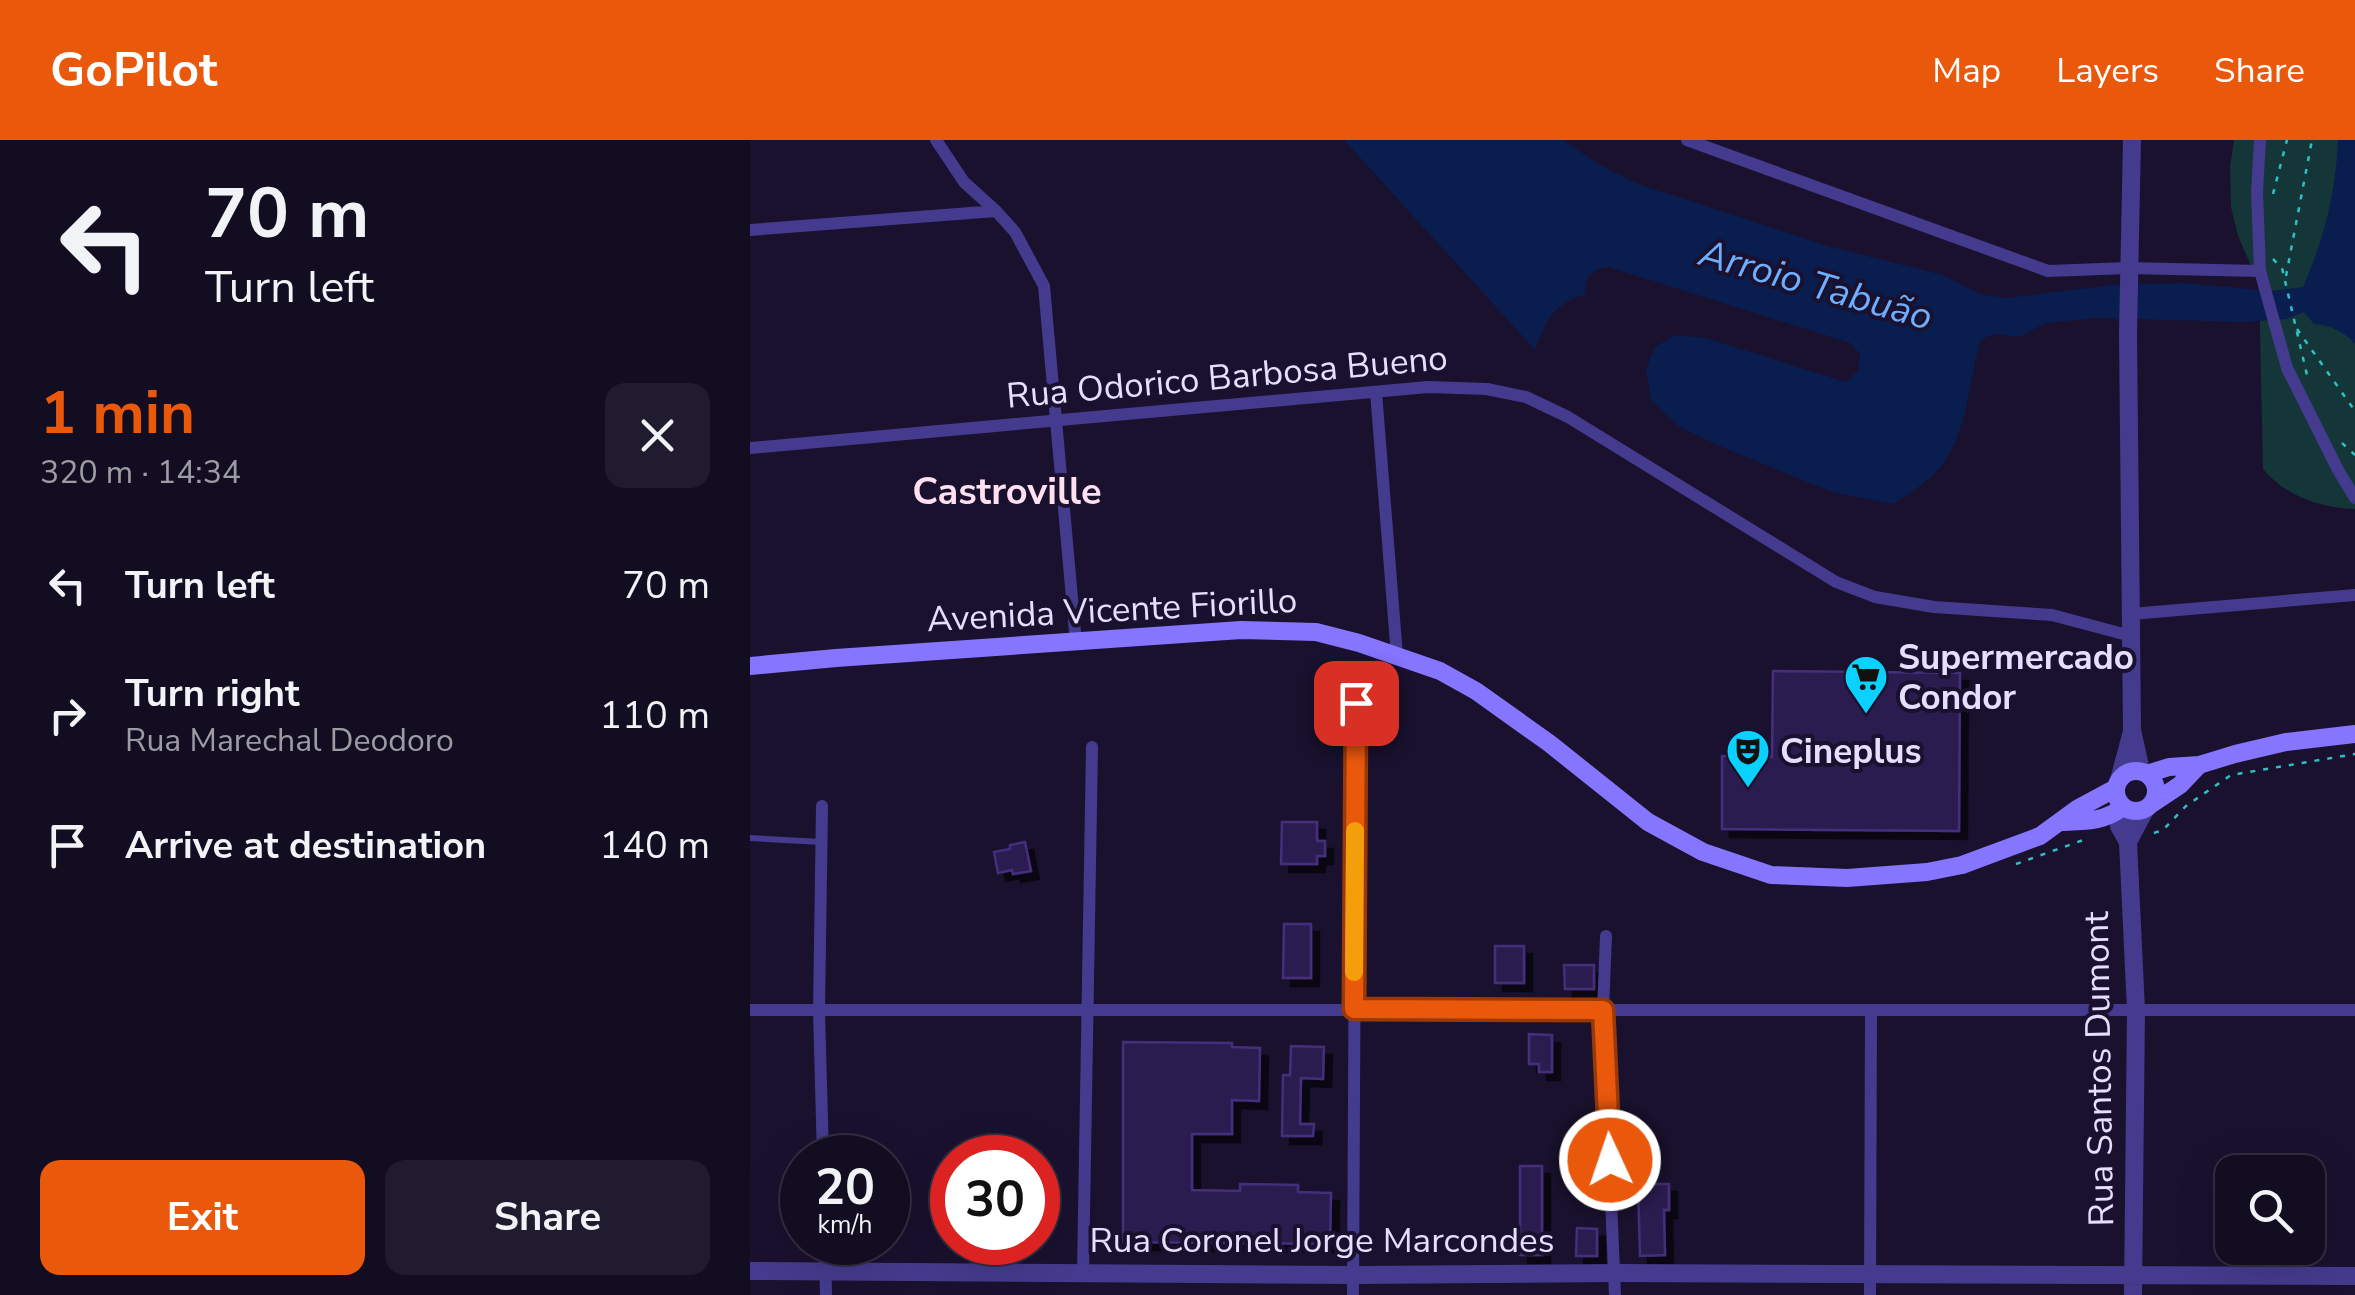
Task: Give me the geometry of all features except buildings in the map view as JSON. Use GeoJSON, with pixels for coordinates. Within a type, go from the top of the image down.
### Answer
{"type":"FeatureCollection","features":[{"type":"Feature","properties":{"kind":"main road","name":"Avenida Vicente Fiorillo"},"geometry":{"type":"LineString","coordinates":[[750,666],[1241,630],[1316,632],[1397,656],[1476,691],[1648,822],[1703,852],[1770,875],[1847,878],[1927,872],[1962,865],[2040,836],[2117,784]]}},
{"type":"Feature","properties":{"kind":"main road"},"geometry":{"type":"LineString","coordinates":[[2199,765],[2180,785],[2138,812],[2124,808],[2118,800],[2117,784],[2128,772],[2199,765],[2286,742],[2355,734]]}},
{"type":"Feature","properties":{"kind":"main road"},"geometry":{"type":"LineString","coordinates":[[2144,772],[2155,784],[2149,806]]}},
{"type":"Feature","properties":{"kind":"main road"},"geometry":{"type":"LineString","coordinates":[[2061,822],[2093,821],[2124,808]]}},
{"type":"Feature","properties":{"kind":"street"},"geometry":{"type":"LineString","coordinates":[[936,140],[964,182],[1015,232],[1044,286],[1076,643]]}},
{"type":"Feature","properties":{"kind":"street"},"geometry":{"type":"LineString","coordinates":[[1687,140],[2048,271],[2260,271]]}},
{"type":"Feature","properties":{"kind":"street"},"geometry":{"type":"LineString","coordinates":[[2132,140],[2128,274],[2132,730],[2144,772]]}},
{"type":"Feature","properties":{"kind":"street"},"geometry":{"type":"LineString","coordinates":[[2260,140],[2260,271],[2287,368],[2355,498]]}},
{"type":"Feature","properties":{"kind":"street"},"geometry":{"type":"LineString","coordinates":[[750,230],[996,211]]}},
{"type":"Feature","properties":{"kind":"street","name":"Rua Odorico Barbosa Bueno"},"geometry":{"type":"LineString","coordinates":[[750,448],[1428,387],[1487,389],[1526,396],[1568,417],[1836,582],[1875,596],[1934,607],[2052,616],[2131,636]]}},
{"type":"Feature","properties":{"kind":"street"},"geometry":{"type":"LineString","coordinates":[[1376,392],[1397,656]]}},
{"type":"Feature","properties":{"kind":"street"},"geometry":{"type":"LineString","coordinates":[[2131,614],[2355,595]]}},
{"type":"Feature","properties":{"kind":"street"},"geometry":{"type":"LineString","coordinates":[[1354,1295],[1356,703]]}},
{"type":"Feature","properties":{"kind":"street"},"geometry":{"type":"LineString","coordinates":[[2117,784],[2132,730]]}},
{"type":"Feature","properties":{"kind":"street"},"geometry":{"type":"LineString","coordinates":[[1083,1272],[1092,748]]}},
{"type":"Feature","properties":{"kind":"street"},"geometry":{"type":"LineString","coordinates":[[822,806],[819,1010],[822,1135]]}},
{"type":"Feature","properties":{"kind":"street"},"geometry":{"type":"LineString","coordinates":[[2128,842],[2149,806]]}},
{"type":"Feature","properties":{"kind":"street","name":"Rua Santos Dumont"},"geometry":{"type":"LineString","coordinates":[[2124,808],[2119,826],[2128,842],[2136,1010],[2133,1295]]}},
{"type":"Feature","properties":{"kind":"street"},"geometry":{"type":"LineString","coordinates":[[1606,936],[1603,1010],[1615,1295]]}},
{"type":"Feature","properties":{"kind":"street"},"geometry":{"type":"LineString","coordinates":[[750,1010],[2355,1010]]}},
{"type":"Feature","properties":{"kind":"street"},"geometry":{"type":"LineString","coordinates":[[1870,1295],[1871,1010]]}},
{"type":"Feature","properties":{"kind":"street"},"geometry":{"type":"LineString","coordinates":[[826,1265],[826,1295]]}},
{"type":"Feature","properties":{"kind":"street","name":"Rua Coronel Jorge Marcondes"},"geometry":{"type":"LineString","coordinates":[[750,1272],[2355,1276]]}},
{"type":"Feature","properties":{"kind":"lane"},"geometry":{"type":"LineString","coordinates":[[750,838],[823,842]]}},
{"type":"Feature","properties":{"kind":"path"},"geometry":{"type":"LineString","coordinates":[[2272,194],[2286,140]]}},
{"type":"Feature","properties":{"kind":"path"},"geometry":{"type":"LineString","coordinates":[[2308,381],[2285,280],[2312,140]]}},
{"type":"Feature","properties":{"kind":"path"},"geometry":{"type":"LineString","coordinates":[[2296,328],[2355,411]]}},
{"type":"Feature","properties":{"kind":"path"},"geometry":{"type":"LineString","coordinates":[[2335,434],[2355,456]]}},
{"type":"Feature","properties":{"kind":"green space"},"geometry":{"type":"Polygon","coordinates":[[[2234,140],[2355,140],[2355,509],[2304,499],[2263,469],[2259,284],[2238,236],[2231,207],[2234,140]]]}},
{"type":"Feature","properties":{"kind":"water","name":"Arroio Tabuão"},"geometry":{"type":"Polygon","coordinates":[[[1344,140],[1563,140],[1638,184],[1831,247],[1943,275],[1979,294],[2006,298],[2114,285],[2183,283],[2271,291],[2303,287],[2328,215],[2338,140],[2355,140],[2355,344],[2337,330],[2314,324],[2304,312],[2287,319],[2245,322],[2097,318],[2046,323],[2019,337],[1995,334],[1981,339],[1961,425],[1945,460],[1933,475],[1893,504],[1832,492],[1678,426],[1651,400],[1646,370],[1654,348],[1674,335],[1706,338],[1846,382],[1858,371],[1860,354],[1850,343],[1609,267],[1588,278],[1586,294],[1552,314],[1535,350],[1344,140]]]}},
{"type":"Feature","properties":{"kind":"slow traffic"},"geometry":{"type":"LineString","coordinates":[[1354,972],[1355,831]]}},
{"type":"Feature","properties":{"kind":"place","name":"Supermercado Condor"},"geometry":{"type":"Point","coordinates":[1866,715]}},
{"type":"Feature","properties":{"kind":"place","name":"Cineplus"},"geometry":{"type":"Point","coordinates":[1748,789]}},
{"type":"Feature","properties":{"kind":"district","name":"Castroville"},"geometry":{"type":"Point","coordinates":[1007,491]}},
{"type":"Feature","properties":{"kind":"route"},"geometry":{"type":"LineString","coordinates":[[1356,703],[1354,1009],[1603,1010],[1610,1160]]}}]}
